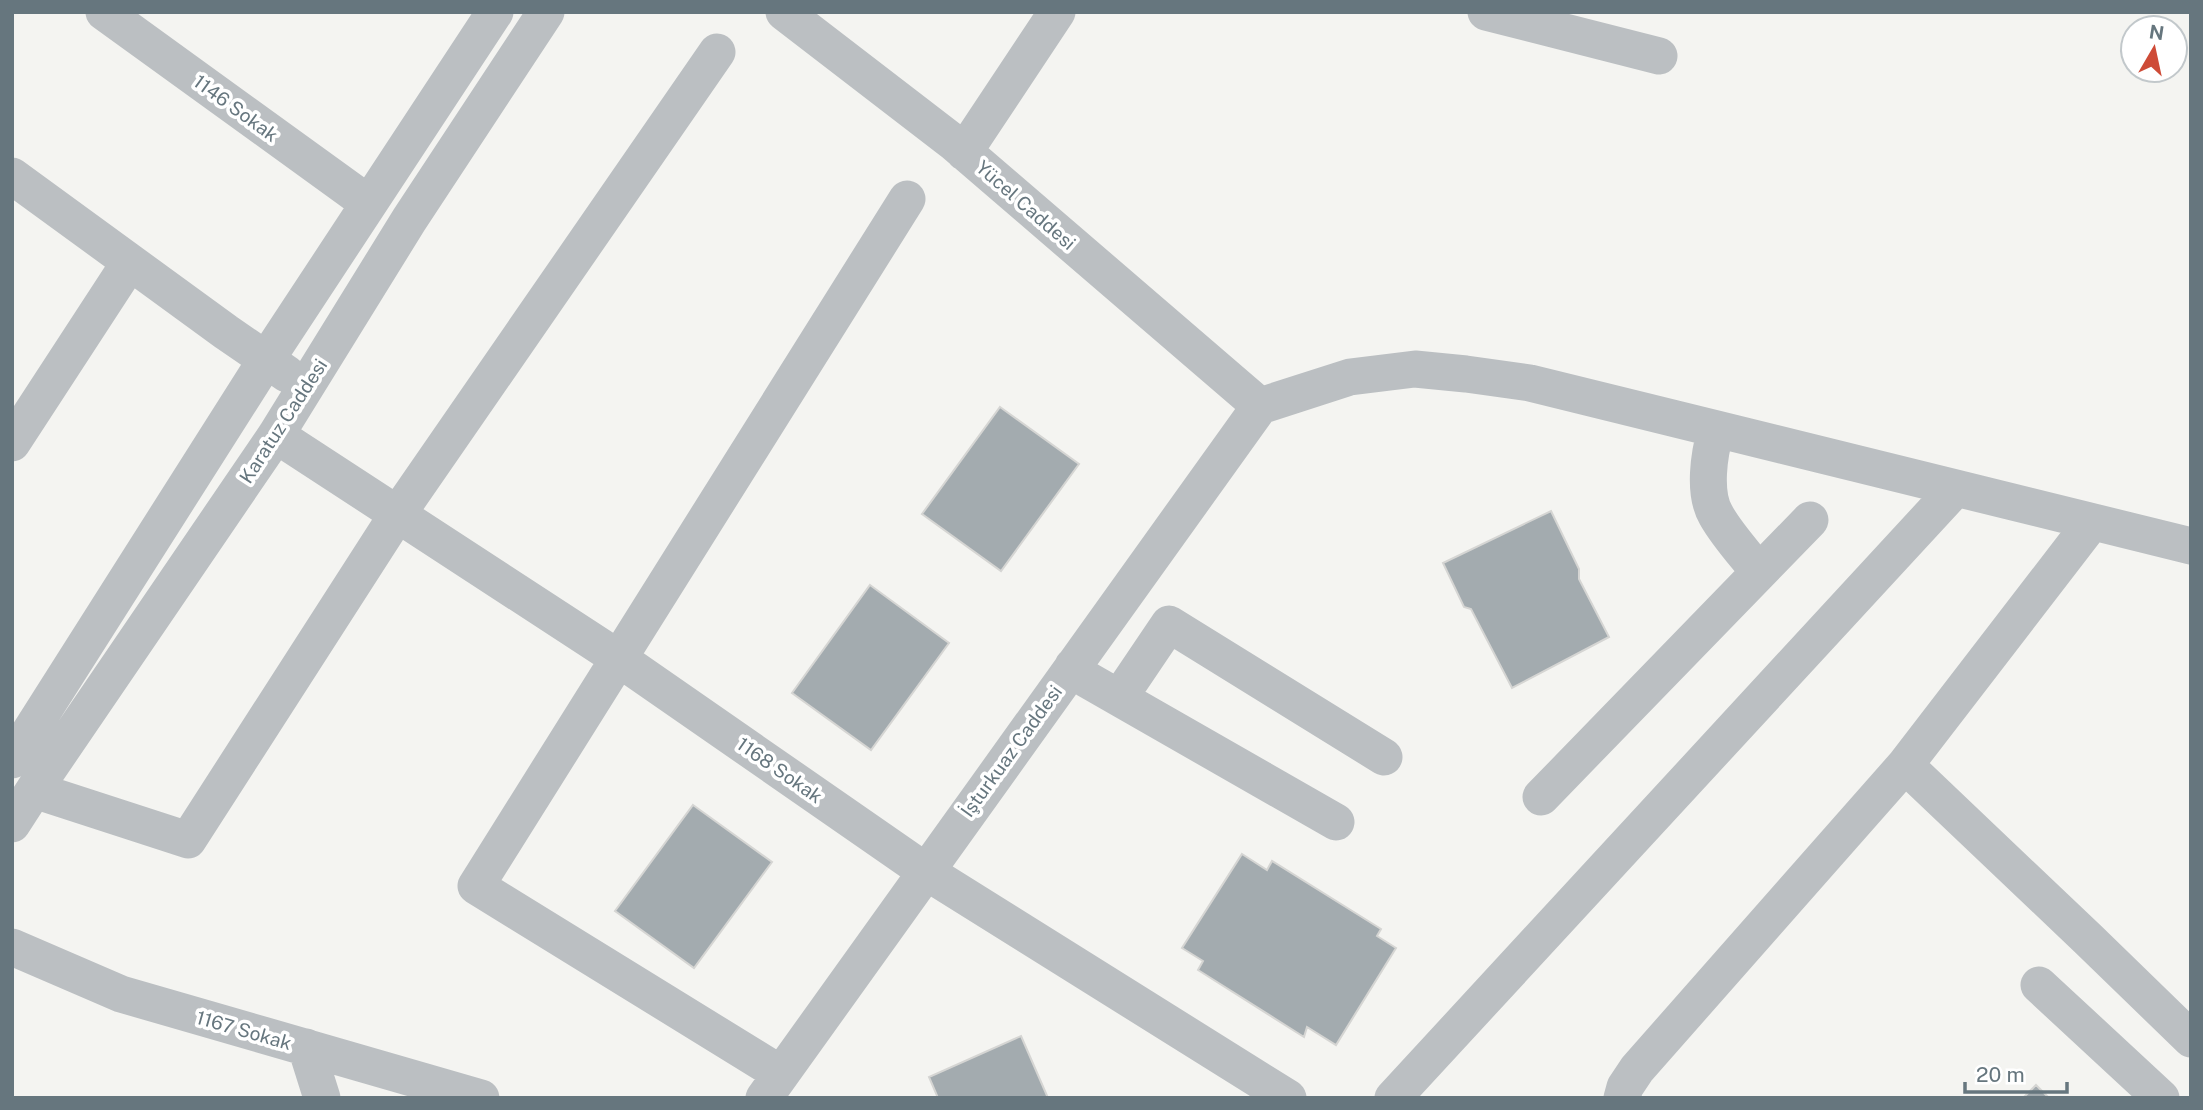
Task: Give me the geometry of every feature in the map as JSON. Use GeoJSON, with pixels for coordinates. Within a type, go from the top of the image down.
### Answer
{"type":"FeatureCollection","features":[{"type":"Feature","properties":{"kind":"street","name":"1146 Sokak"},"geometry":{"type":"LineString","coordinates":[[104,12],[368,203]]}},
{"type":"Feature","properties":{"kind":"street"},"geometry":{"type":"LineString","coordinates":[[12,761],[266,360],[495,12]]}},
{"type":"Feature","properties":{"kind":"street","name":"Karatuz Caddesi"},"geometry":{"type":"LineString","coordinates":[[12,824],[276,435],[409,220],[547,12]]}},
{"type":"Feature","properties":{"kind":"street","name":"Yücel Caddesi"},"geometry":{"type":"LineString","coordinates":[[784,12],[964,152],[1260,406]]}},
{"type":"Feature","properties":{"kind":"street"},"geometry":{"type":"LineString","coordinates":[[964,152],[1057,12]]}},
{"type":"Feature","properties":{"kind":"street"},"geometry":{"type":"LineString","coordinates":[[1486,12],[1659,56]]}},
{"type":"Feature","properties":{"kind":"street"},"geometry":{"type":"LineString","coordinates":[[34,790],[188,840],[397,515],[717,52]]}},
{"type":"Feature","properties":{"kind":"street"},"geometry":{"type":"LineString","coordinates":[[12,176],[306,386]]}},
{"type":"Feature","properties":{"kind":"street"},"geometry":{"type":"LineString","coordinates":[[772,1086],[476,886],[907,199]]}},
{"type":"Feature","properties":{"kind":"street"},"geometry":{"type":"LineString","coordinates":[[12,443],[130,262]]}},
{"type":"Feature","properties":{"kind":"street"},"geometry":{"type":"LineString","coordinates":[[1260,406],[1350,377],[1415,369],[1530,383],[2191,546]]}},
{"type":"Feature","properties":{"kind":"street","name":"İşturkuaz Caddesi"},"geometry":{"type":"LineString","coordinates":[[772,1086],[1260,406]]}},
{"type":"Feature","properties":{"kind":"street"},"geometry":{"type":"LineString","coordinates":[[1716,430],[1709,454],[1709,483],[1715,514],[1759,572]]}},
{"type":"Feature","properties":{"kind":"street","name":"1168 Sokak"},"geometry":{"type":"LineString","coordinates":[[276,435],[618,658],[925,871],[1288,1098]]}},
{"type":"Feature","properties":{"kind":"street"},"geometry":{"type":"LineString","coordinates":[[1393,1098],[1955,489]]}},
{"type":"Feature","properties":{"kind":"street"},"geometry":{"type":"LineString","coordinates":[[1541,797],[1810,520]]}},
{"type":"Feature","properties":{"kind":"street"},"geometry":{"type":"LineString","coordinates":[[1622,1098],[1625,1087],[1637,1069],[1905,765],[2092,522]]}},
{"type":"Feature","properties":{"kind":"street"},"geometry":{"type":"LineString","coordinates":[[1119,698],[1169,624],[1384,757]]}},
{"type":"Feature","properties":{"kind":"street"},"geometry":{"type":"LineString","coordinates":[[1073,666],[1086,679],[1336,822]]}},
{"type":"Feature","properties":{"kind":"street"},"geometry":{"type":"LineString","coordinates":[[1905,765],[2191,1039]]}},
{"type":"Feature","properties":{"kind":"street","name":"1167 Sokak"},"geometry":{"type":"LineString","coordinates":[[12,947],[121,994],[481,1098]]}},
{"type":"Feature","properties":{"kind":"street"},"geometry":{"type":"LineString","coordinates":[[2039,985],[2161,1098]]}},
{"type":"Feature","properties":{"kind":"street"},"geometry":{"type":"LineString","coordinates":[[306,1047],[321,1098]]}},
{"type":"Feature","properties":{"kind":"building"},"geometry":{"type":"Polygon","coordinates":[[[1000,407],[1079,464],[1001,571],[922,514],[1000,407]]]}},
{"type":"Feature","properties":{"kind":"building"},"geometry":{"type":"Polygon","coordinates":[[[1551,511],[1579,569],[1579,579],[1609,637],[1512,688],[1471,609],[1464,607],[1443,563],[1551,511]]]}},
{"type":"Feature","properties":{"kind":"building"},"geometry":{"type":"Polygon","coordinates":[[[870,585],[949,643],[871,750],[792,693],[870,585]]]}},
{"type":"Feature","properties":{"kind":"building"},"geometry":{"type":"Polygon","coordinates":[[[693,805],[772,862],[694,968],[615,911],[693,805]]]}},
{"type":"Feature","properties":{"kind":"building"},"geometry":{"type":"Polygon","coordinates":[[[1242,854],[1267,870],[1272,861],[1381,929],[1377,936],[1396,948],[1336,1045],[1307,1027],[1304,1037],[1198,970],[1203,961],[1182,948],[1242,854]]]}},
{"type":"Feature","properties":{"kind":"building"},"geometry":{"type":"Polygon","coordinates":[[[1021,1036],[1048,1098],[938,1098],[929,1077],[1021,1036]]]}},
{"type":"Feature","properties":{"kind":"building"},"geometry":{"type":"Polygon","coordinates":[[[2036,1085],[2049,1098],[2023,1098],[2036,1085]]]}}]}
